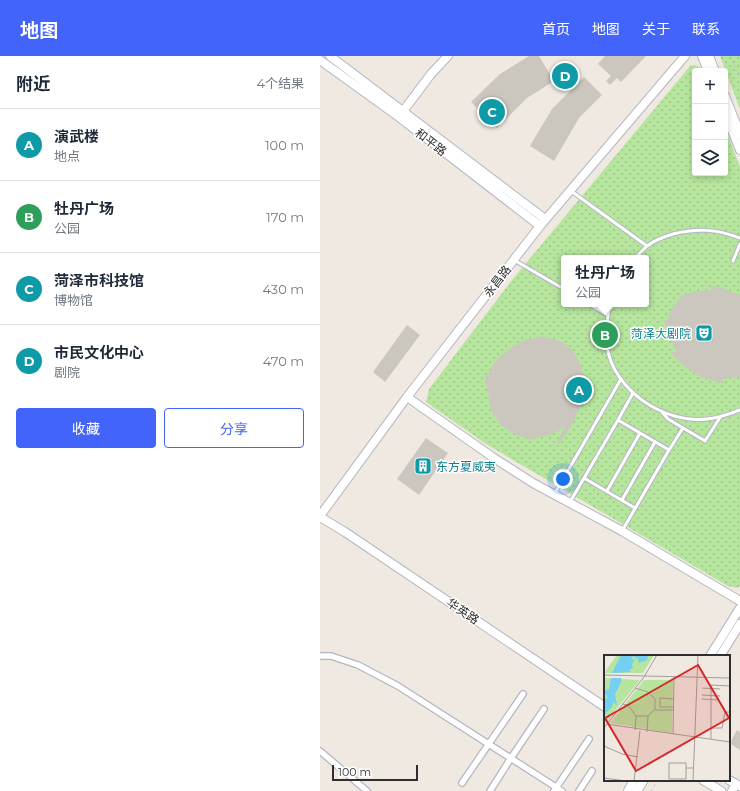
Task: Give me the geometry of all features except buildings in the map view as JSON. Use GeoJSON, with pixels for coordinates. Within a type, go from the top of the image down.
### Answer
{"type":"FeatureCollection","features":[{"type":"Feature","properties":{"kind":"main road","name":"和平路"},"geometry":{"type":"LineString","coordinates":[[330,56],[401,114],[542,222]]}},
{"type":"Feature","properties":{"kind":"main road"},"geometry":{"type":"LineString","coordinates":[[401,114],[431,74],[448,56]]}},
{"type":"Feature","properties":{"kind":"main road","name":"永昌路"},"geometry":{"type":"LineString","coordinates":[[320,516],[407,397],[542,222],[686,56]]}},
{"type":"Feature","properties":{"kind":"main road"},"geometry":{"type":"LineString","coordinates":[[702,56],[707,68]]}},
{"type":"Feature","properties":{"kind":"main road"},"geometry":{"type":"LineString","coordinates":[[709,56],[714,68]]}},
{"type":"Feature","properties":{"kind":"main road","name":"和平路"},"geometry":{"type":"LineString","coordinates":[[320,60],[401,114]]}},
{"type":"Feature","properties":{"kind":"main road"},"geometry":{"type":"LineString","coordinates":[[728,104],[740,134]]}},
{"type":"Feature","properties":{"kind":"main road"},"geometry":{"type":"LineString","coordinates":[[728,120],[740,150]]}},
{"type":"Feature","properties":{"kind":"main road"},"geometry":{"type":"LineString","coordinates":[[407,397],[494,458],[533,483],[622,531],[740,601]]}},
{"type":"Feature","properties":{"kind":"main road","name":"华英路"},"geometry":{"type":"LineString","coordinates":[[320,516],[604,706]]}},
{"type":"Feature","properties":{"kind":"main road"},"geometry":{"type":"LineString","coordinates":[[711,655],[740,608]]}},
{"type":"Feature","properties":{"kind":"main road"},"geometry":{"type":"LineString","coordinates":[[721,655],[740,624]]}},
{"type":"Feature","properties":{"kind":"main road"},"geometry":{"type":"LineString","coordinates":[[628,791],[633,781]]}},
{"type":"Feature","properties":{"kind":"main road"},"geometry":{"type":"LineString","coordinates":[[637,791],[643,781]]}},
{"type":"Feature","properties":{"kind":"main road"},"geometry":{"type":"LineString","coordinates":[[705,781],[721,791]]}},
{"type":"Feature","properties":{"kind":"street"},"geometry":{"type":"LineString","coordinates":[[320,657],[331,656],[358,665],[398,686],[556,789],[562,791]]}},
{"type":"Feature","properties":{"kind":"street"},"geometry":{"type":"LineString","coordinates":[[462,783],[523,694]]}},
{"type":"Feature","properties":{"kind":"street"},"geometry":{"type":"LineString","coordinates":[[490,791],[510,758],[544,710]]}},
{"type":"Feature","properties":{"kind":"street"},"geometry":{"type":"LineString","coordinates":[[556,789],[589,739]]}},
{"type":"Feature","properties":{"kind":"street"},"geometry":{"type":"LineString","coordinates":[[320,751],[367,791]]}},
{"type":"Feature","properties":{"kind":"street"},"geometry":{"type":"LineString","coordinates":[[579,791],[592,771]]}},
{"type":"Feature","properties":{"kind":"lane"},"geometry":{"type":"LineString","coordinates":[[570,190],[647,246]]}},
{"type":"Feature","properties":{"kind":"lane"},"geometry":{"type":"LineString","coordinates":[[638,255],[652,242],[689,230],[721,232],[740,238]]}},
{"type":"Feature","properties":{"kind":"lane"},"geometry":{"type":"LineString","coordinates":[[733,261],[740,244]]}},
{"type":"Feature","properties":{"kind":"lane"},"geometry":{"type":"LineString","coordinates":[[513,259],[561,287]]}},
{"type":"Feature","properties":{"kind":"lane"},"geometry":{"type":"LineString","coordinates":[[594,307],[608,315]]}},
{"type":"Feature","properties":{"kind":"lane"},"geometry":{"type":"LineString","coordinates":[[609,307],[606,333],[607,347],[611,360],[621,379],[633,393],[661,411],[684,418],[706,419],[740,410]]}},
{"type":"Feature","properties":{"kind":"lane"},"geometry":{"type":"LineString","coordinates":[[554,494],[621,379]]}},
{"type":"Feature","properties":{"kind":"lane"},"geometry":{"type":"LineString","coordinates":[[570,502],[633,393]]}},
{"type":"Feature","properties":{"kind":"lane"},"geometry":{"type":"LineString","coordinates":[[661,411],[668,419],[705,441],[721,416]]}},
{"type":"Feature","properties":{"kind":"lane"},"geometry":{"type":"LineString","coordinates":[[618,420],[669,450]]}},
{"type":"Feature","properties":{"kind":"lane"},"geometry":{"type":"LineString","coordinates":[[622,531],[683,428]]}},
{"type":"Feature","properties":{"kind":"lane"},"geometry":{"type":"LineString","coordinates":[[607,491],[640,433]]}},
{"type":"Feature","properties":{"kind":"lane"},"geometry":{"type":"LineString","coordinates":[[622,500],[655,442]]}},
{"type":"Feature","properties":{"kind":"lane"},"geometry":{"type":"LineString","coordinates":[[584,478],[635,508]]}},
{"type":"Feature","properties":{"kind":"path"},"geometry":{"type":"LineString","coordinates":[[731,56],[733,64],[740,76]]}},
{"type":"Feature","properties":{"kind":"path"},"geometry":{"type":"LineString","coordinates":[[651,791],[657,781]]}},
{"type":"Feature","properties":{"kind":"green space"},"geometry":{"type":"Polygon","coordinates":[[[720,56],[740,56],[740,109],[728,77],[728,68],[725,68],[720,56]]]}},
{"type":"Feature","properties":{"kind":"green space"},"geometry":{"type":"Polygon","coordinates":[[[694,65],[700,68],[692,68],[692,176],[728,176],[728,136],[740,167],[740,586],[737,588],[728,586],[486,444],[426,402],[429,389],[512,280],[690,66],[694,65]]]}},
{"type":"Feature","properties":{"kind":"place","name":"市民文化中心"},"geometry":{"type":"Point","coordinates":[565,76]}},
{"type":"Feature","properties":{"kind":"place","name":"菏泽市科技馆"},"geometry":{"type":"Point","coordinates":[492,112]}},
{"type":"Feature","properties":{"kind":"place","name":"菏泽大剧院"},"geometry":{"type":"Point","coordinates":[704,333]}},
{"type":"Feature","properties":{"kind":"place","name":"牡丹广场"},"geometry":{"type":"Point","coordinates":[605,335]}},
{"type":"Feature","properties":{"kind":"place","name":"演武楼"},"geometry":{"type":"Point","coordinates":[579,390]}},
{"type":"Feature","properties":{"kind":"place","name":"东方夏威夷"},"geometry":{"type":"Point","coordinates":[423,466]}}]}
